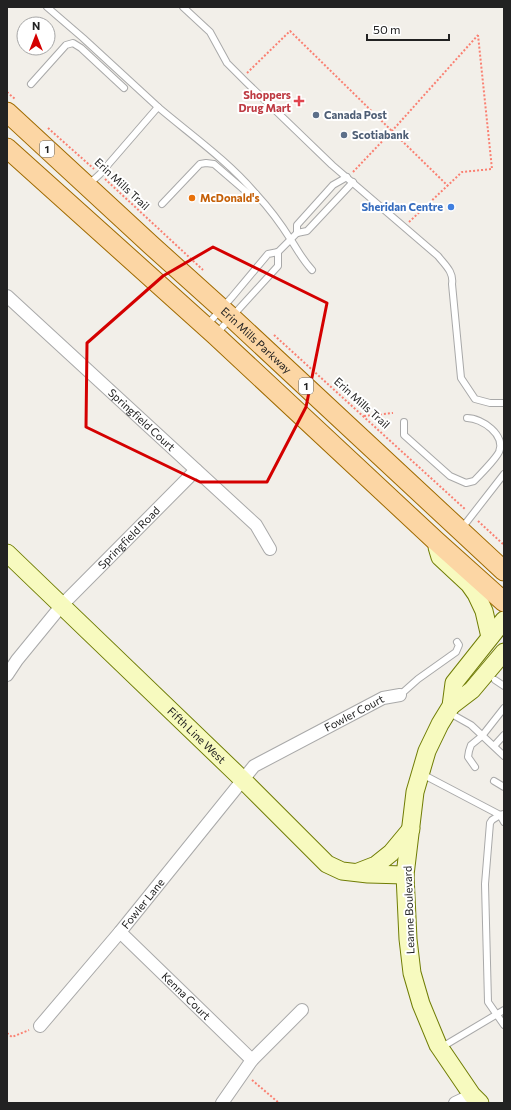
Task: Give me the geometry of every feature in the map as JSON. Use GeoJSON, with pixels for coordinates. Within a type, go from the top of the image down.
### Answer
{"type":"FeatureCollection","features":[{"type":"Feature","properties":{"kind":"main road","name":"Erin Mills Parkway"},"geometry":{"type":"LineString","coordinates":[[13,107],[93,180],[226,312],[504,571]]}},
{"type":"Feature","properties":{"kind":"main road","name":"1"},"geometry":{"type":"LineString","coordinates":[[7,148],[210,331],[436,542],[504,602]]}},
{"type":"Feature","properties":{"kind":"street","name":"Springfield Court"},"geometry":{"type":"LineString","coordinates":[[7,296],[256,525],[270,550]]}},
{"type":"Feature","properties":{"kind":"street","name":"Springfield Road"},"geometry":{"type":"LineString","coordinates":[[7,675],[17,660],[62,605],[196,470]]}},
{"type":"Feature","properties":{"kind":"street"},"geometry":{"type":"LineString","coordinates":[[436,542],[440,557],[469,584],[476,594],[484,612],[490,637]]}},
{"type":"Feature","properties":{"kind":"street","name":"Fifth Line West"},"geometry":{"type":"LineString","coordinates":[[7,553],[242,779],[327,864],[342,871],[356,873],[405,875]]}},
{"type":"Feature","properties":{"kind":"street","name":"Leanne Boulevard"},"geometry":{"type":"LineString","coordinates":[[449,709],[454,683],[504,620]]}},
{"type":"Feature","properties":{"kind":"street","name":"Leanne Boulevard"},"geometry":{"type":"LineString","coordinates":[[476,1099],[441,1048],[421,1004],[412,973],[408,939],[405,875],[415,792],[427,751],[449,709],[472,690],[504,652]]}},
{"type":"Feature","properties":{"kind":"street","name":"Fowler Court"},"geometry":{"type":"LineString","coordinates":[[242,779],[254,766],[383,698],[400,695]]}},
{"type":"Feature","properties":{"kind":"street","name":"Fowler Lane"},"geometry":{"type":"LineString","coordinates":[[40,1026],[120,932],[242,779]]}},
{"type":"Feature","properties":{"kind":"street"},"geometry":{"type":"LineString","coordinates":[[356,873],[376,865],[381,861],[394,850],[411,829]]}},
{"type":"Feature","properties":{"kind":"street","name":"Kenna Court"},"geometry":{"type":"LineString","coordinates":[[120,932],[252,1060]]}},
{"type":"Feature","properties":{"kind":"street"},"geometry":{"type":"LineString","coordinates":[[222,1103],[252,1060],[302,1010]]}},
{"type":"Feature","properties":{"kind":"street"},"geometry":{"type":"LineString","coordinates":[[455,1103],[476,1099]]}},
{"type":"Feature","properties":{"kind":"lane"},"geometry":{"type":"LineString","coordinates":[[47,7],[158,107],[236,172],[256,194],[312,270]]}},
{"type":"Feature","properties":{"kind":"lane"},"geometry":{"type":"LineString","coordinates":[[183,7],[210,32],[227,63],[243,79],[306,140],[438,256],[451,272],[453,280],[452,284],[461,378],[475,399],[490,403],[504,403]]}},
{"type":"Feature","properties":{"kind":"lane"},"geometry":{"type":"LineString","coordinates":[[31,84],[66,45],[73,43],[81,48],[124,88]]}},
{"type":"Feature","properties":{"kind":"lane"},"geometry":{"type":"LineString","coordinates":[[93,180],[158,107]]}},
{"type":"Feature","properties":{"kind":"lane"},"geometry":{"type":"LineString","coordinates":[[162,204],[200,164],[206,162],[214,164],[250,195],[253,196],[256,194]]}},
{"type":"Feature","properties":{"kind":"lane"},"geometry":{"type":"LineString","coordinates":[[297,233],[297,225],[333,185],[347,177]]}},
{"type":"Feature","properties":{"kind":"lane"},"geometry":{"type":"LineString","coordinates":[[210,331],[226,312],[232,297],[268,254],[278,252],[297,233],[307,231],[353,182]]}},
{"type":"Feature","properties":{"kind":"lane"},"geometry":{"type":"LineString","coordinates":[[210,331],[226,312],[278,266],[278,252]]}},
{"type":"Feature","properties":{"kind":"lane"},"geometry":{"type":"LineString","coordinates":[[404,422],[404,435],[450,476],[466,483],[474,482],[499,452],[500,442],[493,430],[484,423],[472,418],[467,418]]}},
{"type":"Feature","properties":{"kind":"lane"},"geometry":{"type":"LineString","coordinates":[[460,531],[504,474]]}},
{"type":"Feature","properties":{"kind":"lane","name":"Fowler Court"},"geometry":{"type":"LineString","coordinates":[[400,695],[418,679],[456,652],[459,645],[457,642]]}},
{"type":"Feature","properties":{"kind":"lane"},"geometry":{"type":"LineString","coordinates":[[495,680],[504,686]]}},
{"type":"Feature","properties":{"kind":"lane"},"geometry":{"type":"LineString","coordinates":[[475,767],[468,757],[468,751],[471,745],[482,736],[504,708]]}},
{"type":"Feature","properties":{"kind":"lane"},"geometry":{"type":"LineString","coordinates":[[449,709],[471,725],[504,756]]}},
{"type":"Feature","properties":{"kind":"lane"},"geometry":{"type":"LineString","coordinates":[[494,746],[504,735]]}},
{"type":"Feature","properties":{"kind":"lane"},"geometry":{"type":"LineString","coordinates":[[420,773],[502,814],[504,822]]}},
{"type":"Feature","properties":{"kind":"lane"},"geometry":{"type":"LineString","coordinates":[[494,781],[504,787]]}},
{"type":"Feature","properties":{"kind":"lane"},"geometry":{"type":"LineString","coordinates":[[502,814],[492,820],[489,826],[484,884],[488,1002],[504,1025]]}},
{"type":"Feature","properties":{"kind":"lane"},"geometry":{"type":"LineString","coordinates":[[441,1048],[504,1010]]}},
{"type":"Feature","properties":{"kind":"path"},"geometry":{"type":"LineString","coordinates":[[243,79],[290,31],[448,186]]}},
{"type":"Feature","properties":{"kind":"path"},"geometry":{"type":"LineString","coordinates":[[347,177],[392,131],[478,35],[492,169],[462,172],[411,220],[405,228]]}},
{"type":"Feature","properties":{"kind":"path"},"geometry":{"type":"LineString","coordinates":[[7,92],[13,107]]}},
{"type":"Feature","properties":{"kind":"path","name":"Erin Mills Trail"},"geometry":{"type":"LineString","coordinates":[[48,128],[93,180],[208,274]]}},
{"type":"Feature","properties":{"kind":"path","name":"Erin Mills Trail"},"geometry":{"type":"LineString","coordinates":[[272,333],[459,504]]}},
{"type":"Feature","properties":{"kind":"path"},"geometry":{"type":"LineString","coordinates":[[364,416],[393,413]]}},
{"type":"Feature","properties":{"kind":"path"},"geometry":{"type":"LineString","coordinates":[[479,522],[504,545]]}},
{"type":"Feature","properties":{"kind":"path"},"geometry":{"type":"LineString","coordinates":[[7,1033],[12,1037],[40,1026]]}},
{"type":"Feature","properties":{"kind":"path"},"geometry":{"type":"LineString","coordinates":[[243,1073],[279,1103]]}},
{"type":"Feature","properties":{"kind":"highlighted area"},"geometry":{"type":"Polygon","coordinates":[[[213,247],[327,303],[306,407],[267,482],[200,482],[86,427],[87,343],[163,276],[213,247]]]}},
{"type":"Feature","properties":{"kind":"place","name":"Shoppers Drug Mart"},"geometry":{"type":"Point","coordinates":[299,101]}},
{"type":"Feature","properties":{"kind":"place","name":"Canada Post"},"geometry":{"type":"Point","coordinates":[316,115]}},
{"type":"Feature","properties":{"kind":"place","name":"Scotiabank"},"geometry":{"type":"Point","coordinates":[344,135]}},
{"type":"Feature","properties":{"kind":"place","name":"McDonald's"},"geometry":{"type":"Point","coordinates":[192,198]}},
{"type":"Feature","properties":{"kind":"place","name":"Sheridan Centre"},"geometry":{"type":"Point","coordinates":[451,207]}}]}
